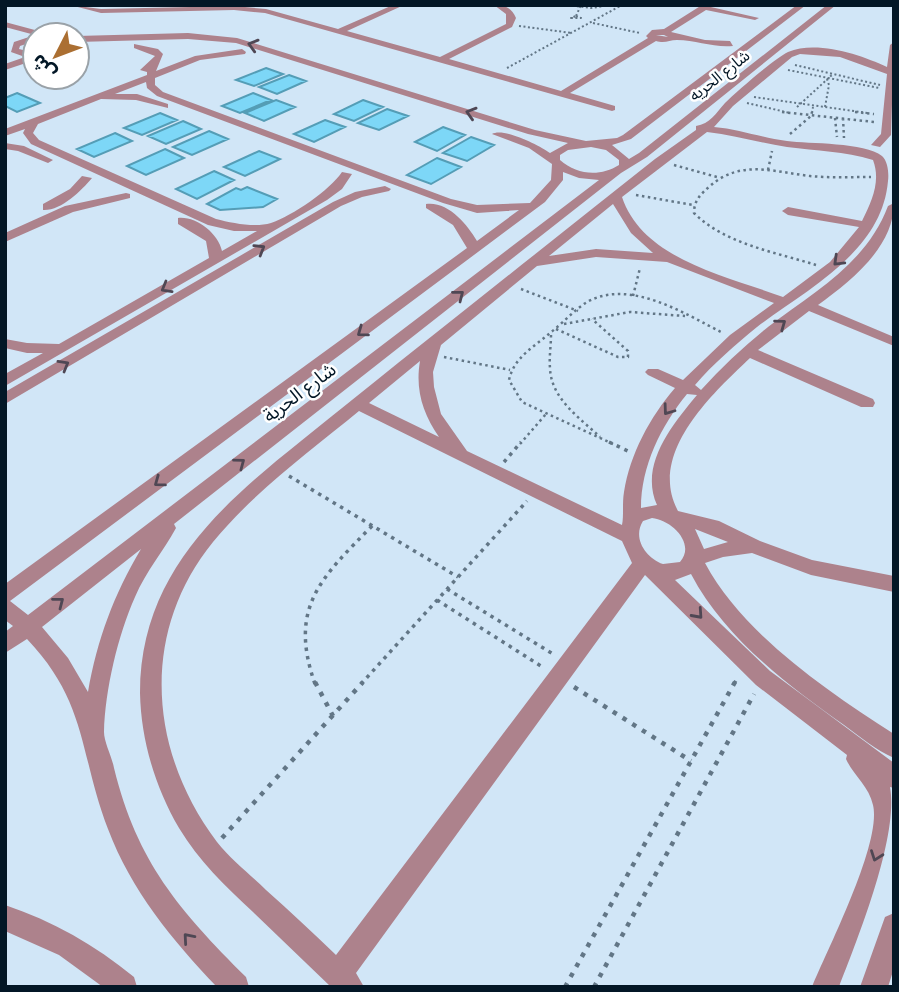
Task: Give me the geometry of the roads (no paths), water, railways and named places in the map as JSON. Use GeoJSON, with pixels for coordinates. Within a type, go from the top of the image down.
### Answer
{"type":"FeatureCollection","features":[{"type":"Feature","properties":{"kind":"street"},"geometry":{"type":"LineString","coordinates":[[74,5],[84,9],[108,11],[250,7],[612,108]]}},
{"type":"Feature","properties":{"kind":"street"},"geometry":{"type":"LineString","coordinates":[[84,9],[96,5]]}},
{"type":"Feature","properties":{"kind":"street"},"geometry":{"type":"LineString","coordinates":[[340,31],[400,5]]}},
{"type":"Feature","properties":{"kind":"street"},"geometry":{"type":"LineString","coordinates":[[441,60],[509,24],[512,18],[510,13],[498,5]]}},
{"type":"Feature","properties":{"kind":"street","name":"شارع الحريه"},"geometry":{"type":"LineString","coordinates":[[584,144],[621,141],[698,76],[802,5]]}},
{"type":"Feature","properties":{"kind":"street","name":"شارع الحريه"},"geometry":{"type":"LineString","coordinates":[[621,168],[669,144],[683,123],[704,121],[832,5]]}},
{"type":"Feature","properties":{"kind":"street"},"geometry":{"type":"LineString","coordinates":[[669,37],[706,6],[755,18]]}},
{"type":"Feature","properties":{"kind":"street"},"geometry":{"type":"LineString","coordinates":[[783,19],[808,24]]}},
{"type":"Feature","properties":{"kind":"street"},"geometry":{"type":"LineString","coordinates":[[6,29],[11,51]]}},
{"type":"Feature","properties":{"kind":"street"},"geometry":{"type":"LineString","coordinates":[[720,51],[743,35],[768,30]]}},
{"type":"Feature","properties":{"kind":"street"},"geometry":{"type":"LineString","coordinates":[[91,47],[175,36],[213,37],[247,43],[513,126],[584,144]]}},
{"type":"Feature","properties":{"kind":"street"},"geometry":{"type":"LineString","coordinates":[[562,94],[651,36],[669,37],[701,46],[730,44]]}},
{"type":"Feature","properties":{"kind":"street"},"geometry":{"type":"LineString","coordinates":[[91,41],[137,46],[194,44],[242,52],[461,122]]}},
{"type":"Feature","properties":{"kind":"street"},"geometry":{"type":"LineString","coordinates":[[876,151],[885,138],[894,45]]}},
{"type":"Feature","properties":{"kind":"street"},"geometry":{"type":"LineString","coordinates":[[5,133],[100,96],[151,71],[160,59],[159,53],[137,46]]}},
{"type":"Feature","properties":{"kind":"street"},"geometry":{"type":"LineString","coordinates":[[701,46],[708,54]]}},
{"type":"Feature","properties":{"kind":"street"},"geometry":{"type":"LineString","coordinates":[[646,565],[568,664],[344,981],[209,852],[186,820],[169,787],[157,753],[150,707],[152,652],[164,611],[186,565],[223,518],[277,469],[431,348],[506,283],[659,161],[669,144],[738,97],[793,53],[804,51],[855,59],[891,59]]}},
{"type":"Feature","properties":{"kind":"street"},"geometry":{"type":"LineString","coordinates":[[5,125],[151,71],[208,55],[242,52]]}},
{"type":"Feature","properties":{"kind":"street"},"geometry":{"type":"LineString","coordinates":[[855,59],[890,72]]}},
{"type":"Feature","properties":{"kind":"street"},"geometry":{"type":"LineString","coordinates":[[286,66],[301,60]]}},
{"type":"Feature","properties":{"kind":"street"},"geometry":{"type":"LineString","coordinates":[[151,71],[150,86],[160,94],[447,201],[486,210],[552,203]]}},
{"type":"Feature","properties":{"kind":"street"},"geometry":{"type":"LineString","coordinates":[[147,99],[160,94]]}},
{"type":"Feature","properties":{"kind":"street"},"geometry":{"type":"LineString","coordinates":[[397,102],[412,95]]}},
{"type":"Feature","properties":{"kind":"street"},"geometry":{"type":"LineString","coordinates":[[100,96],[147,99],[436,208],[462,225],[474,249]]}},
{"type":"Feature","properties":{"kind":"street"},"geometry":{"type":"LineString","coordinates":[[34,121],[28,133],[30,138],[41,145],[204,218],[234,227],[274,226]]}},
{"type":"Feature","properties":{"kind":"street"},"geometry":{"type":"LineString","coordinates":[[704,121],[727,131],[775,140],[876,151],[894,145]]}},
{"type":"Feature","properties":{"kind":"street"},"geometry":{"type":"LineString","coordinates":[[683,123],[704,121],[775,140]]}},
{"type":"Feature","properties":{"kind":"street"},"geometry":{"type":"LineString","coordinates":[[500,134],[511,133],[515,130],[513,126]]}},
{"type":"Feature","properties":{"kind":"street"},"geometry":{"type":"LineString","coordinates":[[487,130],[533,146],[571,172],[599,176],[621,168],[624,159],[620,153],[597,144]]}},
{"type":"Feature","properties":{"kind":"street"},"geometry":{"type":"LineString","coordinates":[[637,130],[646,137],[669,144],[775,140],[841,143],[876,151],[894,163]]}},
{"type":"Feature","properties":{"kind":"street"},"geometry":{"type":"LineString","coordinates":[[556,162],[555,154],[561,149],[584,144]]}},
{"type":"Feature","properties":{"kind":"street"},"geometry":{"type":"LineString","coordinates":[[28,151],[30,146],[41,145]]}},
{"type":"Feature","properties":{"kind":"street"},"geometry":{"type":"LineString","coordinates":[[5,146],[28,151],[192,226],[212,240],[215,260]]}},
{"type":"Feature","properties":{"kind":"street"},"geometry":{"type":"LineString","coordinates":[[300,157],[311,150]]}},
{"type":"Feature","properties":{"kind":"street"},"geometry":{"type":"LineString","coordinates":[[876,151],[883,176],[868,223],[848,251],[830,269],[734,338],[686,387],[661,419],[641,457],[631,494],[631,529],[646,565],[675,589],[746,662],[833,733],[894,777]]}},
{"type":"Feature","properties":{"kind":"street","name":"شارع الحرية"},"geometry":{"type":"LineString","coordinates":[[5,644],[430,318],[552,203],[557,180],[556,162]]}},
{"type":"Feature","properties":{"kind":"street","name":"شارع الحرية"},"geometry":{"type":"LineString","coordinates":[[5,595],[474,249],[552,203],[621,168]]}},
{"type":"Feature","properties":{"kind":"street"},"geometry":{"type":"LineString","coordinates":[[5,381],[323,198],[338,187],[346,174]]}},
{"type":"Feature","properties":{"kind":"street"},"geometry":{"type":"LineString","coordinates":[[5,238],[47,213],[86,178]]}},
{"type":"Feature","properties":{"kind":"street"},"geometry":{"type":"LineString","coordinates":[[5,399],[337,204],[359,194],[386,189]]}},
{"type":"Feature","properties":{"kind":"street"},"geometry":{"type":"LineString","coordinates":[[618,194],[626,221],[636,234],[669,258]]}},
{"type":"Feature","properties":{"kind":"street"},"geometry":{"type":"LineString","coordinates":[[5,228],[88,202],[126,196]]}},
{"type":"Feature","properties":{"kind":"street"},"geometry":{"type":"LineString","coordinates":[[323,198],[335,199],[337,204]]}},
{"type":"Feature","properties":{"kind":"street"},"geometry":{"type":"LineString","coordinates":[[436,208],[447,206],[447,201]]}},
{"type":"Feature","properties":{"kind":"street"},"geometry":{"type":"LineString","coordinates":[[894,206],[888,228],[858,264],[748,351],[705,396],[676,436],[661,468],[660,491],[673,516],[693,539],[696,549],[694,560],[714,599],[745,630],[809,685],[894,747]]}},
{"type":"Feature","properties":{"kind":"street"},"geometry":{"type":"LineString","coordinates":[[788,211],[888,228]]}},
{"type":"Feature","properties":{"kind":"street"},"geometry":{"type":"LineString","coordinates":[[192,226],[202,224],[204,218]]}},
{"type":"Feature","properties":{"kind":"street"},"geometry":{"type":"LineString","coordinates":[[530,264],[596,253],[643,254],[669,258],[785,302]]}},
{"type":"Feature","properties":{"kind":"street"},"geometry":{"type":"LineString","coordinates":[[400,305],[430,318]]}},
{"type":"Feature","properties":{"kind":"street"},"geometry":{"type":"LineString","coordinates":[[136,306],[151,313]]}},
{"type":"Feature","properties":{"kind":"street"},"geometry":{"type":"LineString","coordinates":[[808,306],[894,342]]}},
{"type":"Feature","properties":{"kind":"street"},"geometry":{"type":"LineString","coordinates":[[5,343],[27,348],[62,348]]}},
{"type":"Feature","properties":{"kind":"street"},"geometry":{"type":"LineString","coordinates":[[431,348],[424,374],[426,395],[433,416],[447,437],[467,457]]}},
{"type":"Feature","properties":{"kind":"street"},"geometry":{"type":"LineString","coordinates":[[748,351],[867,403]]}},
{"type":"Feature","properties":{"kind":"street"},"geometry":{"type":"LineString","coordinates":[[653,372],[705,396]]}},
{"type":"Feature","properties":{"kind":"street"},"geometry":{"type":"LineString","coordinates":[[357,404],[536,491],[631,529]]}},
{"type":"Feature","properties":{"kind":"street"},"geometry":{"type":"LineString","coordinates":[[94,735],[97,694],[104,656],[119,608],[145,554],[188,503]]}},
{"type":"Feature","properties":{"kind":"street"},"geometry":{"type":"LineString","coordinates":[[631,529],[644,512],[662,512],[713,526],[753,547],[811,567],[894,584]]}},
{"type":"Feature","properties":{"kind":"street"},"geometry":{"type":"LineString","coordinates":[[646,565],[670,573],[680,572],[694,560],[723,550],[753,547]]}},
{"type":"Feature","properties":{"kind":"street"},"geometry":{"type":"LineString","coordinates":[[5,608],[29,626],[64,667],[94,735],[106,787],[124,838],[151,890],[188,939],[236,987]]}},
{"type":"Feature","properties":{"kind":"street"},"geometry":{"type":"LineString","coordinates":[[825,987],[890,825],[880,790],[870,774],[833,733]]}},
{"type":"Feature","properties":{"kind":"street"},"geometry":{"type":"LineString","coordinates":[[5,918],[23,923],[69,946],[124,987]]}},
{"type":"Feature","properties":{"kind":"street"},"geometry":{"type":"LineString","coordinates":[[874,987],[894,926]]}}]}
